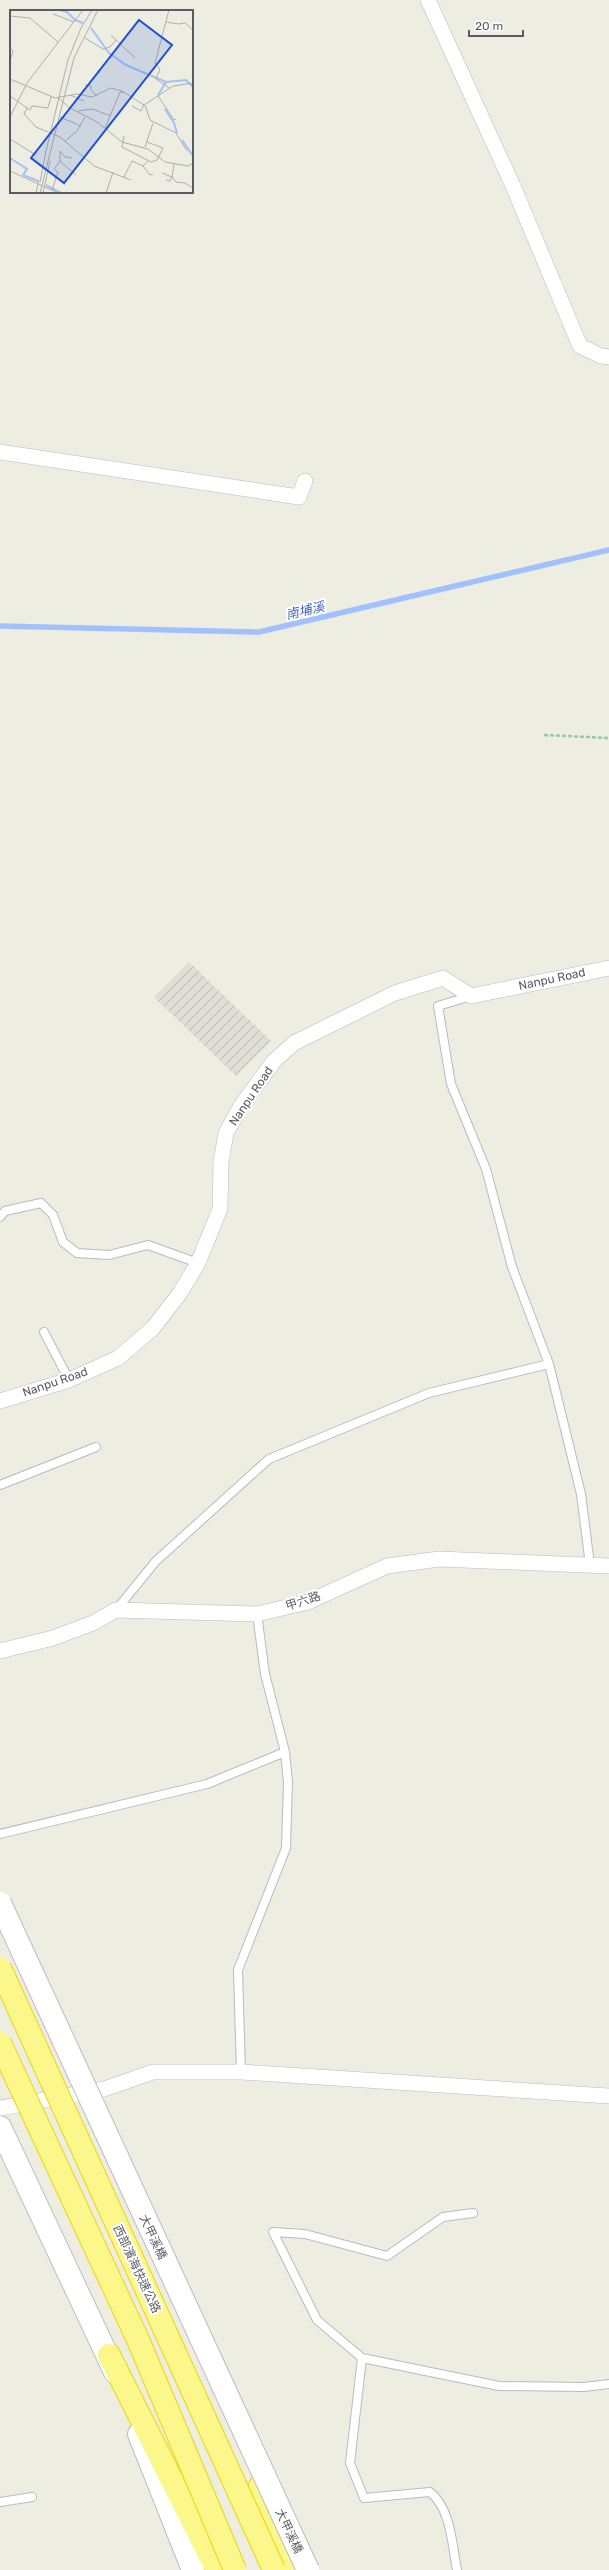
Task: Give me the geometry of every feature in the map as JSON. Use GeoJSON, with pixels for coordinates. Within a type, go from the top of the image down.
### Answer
{"type":"FeatureCollection","features":[{"type":"Feature","properties":{"kind":"highway","name":"西部濱海快速公路"},"geometry":{"type":"LineString","coordinates":[[0,1968],[274,2570]]}},
{"type":"Feature","properties":{"kind":"highway"},"geometry":{"type":"LineString","coordinates":[[0,2043],[139,2342],[235,2570]]}},
{"type":"Feature","properties":{"kind":"highway"},"geometry":{"type":"LineString","coordinates":[[109,2355],[217,2570]]}},
{"type":"Feature","properties":{"kind":"highway"},"geometry":{"type":"LineString","coordinates":[[241,2430],[289,2570]]}},
{"type":"Feature","properties":{"kind":"street"},"geometry":{"type":"LineString","coordinates":[[428,0],[513,186],[580,346],[601,356],[609,358]]}},
{"type":"Feature","properties":{"kind":"street"},"geometry":{"type":"LineString","coordinates":[[0,452],[299,497],[304,481]]}},
{"type":"Feature","properties":{"kind":"street","name":"Nanpu Road"},"geometry":{"type":"LineString","coordinates":[[0,1401],[69,1380],[118,1358],[153,1328],[180,1293],[198,1264],[220,1209],[221,1162],[226,1133],[241,1106],[274,1062],[294,1043],[395,992],[443,978],[471,996],[609,968]]}},
{"type":"Feature","properties":{"kind":"street","name":"甲六路"},"geometry":{"type":"LineString","coordinates":[[116,1610],[258,1614],[308,1602],[387,1566],[439,1559],[609,1566]]}},
{"type":"Feature","properties":{"kind":"street"},"geometry":{"type":"LineString","coordinates":[[0,1651],[53,1638],[93,1623],[116,1610]]}},
{"type":"Feature","properties":{"kind":"street","name":"大甲溪橋"},"geometry":{"type":"LineString","coordinates":[[0,1903],[241,2430],[308,2570]]}},
{"type":"Feature","properties":{"kind":"street"},"geometry":{"type":"LineString","coordinates":[[0,2108],[104,2089],[153,2072],[241,2072],[609,2096]]}},
{"type":"Feature","properties":{"kind":"street"},"geometry":{"type":"LineString","coordinates":[[0,2127],[109,2355],[193,2570]]}},
{"type":"Feature","properties":{"kind":"lane"},"geometry":{"type":"LineString","coordinates":[[471,996],[438,1006],[451,1084],[486,1169],[512,1267],[549,1364],[581,1494],[590,1565]]}},
{"type":"Feature","properties":{"kind":"lane"},"geometry":{"type":"LineString","coordinates":[[0,1216],[5,1211],[41,1203],[53,1215],[63,1242],[78,1253],[109,1255],[148,1245],[198,1264]]}},
{"type":"Feature","properties":{"kind":"lane"},"geometry":{"type":"LineString","coordinates":[[44,1332],[69,1380]]}},
{"type":"Feature","properties":{"kind":"lane"},"geometry":{"type":"LineString","coordinates":[[116,1610],[156,1561],[269,1459],[429,1393],[549,1364]]}},
{"type":"Feature","properties":{"kind":"lane"},"geometry":{"type":"LineString","coordinates":[[0,1485],[96,1447]]}},
{"type":"Feature","properties":{"kind":"lane"},"geometry":{"type":"LineString","coordinates":[[241,2072],[238,1970],[286,1848],[288,1782],[285,1752],[265,1674],[258,1614]]}},
{"type":"Feature","properties":{"kind":"lane"},"geometry":{"type":"LineString","coordinates":[[0,1834],[207,1784],[285,1752]]}},
{"type":"Feature","properties":{"kind":"lane"},"geometry":{"type":"LineString","coordinates":[[473,2213],[443,2217],[387,2256],[305,2234],[273,2232],[317,2320],[362,2358],[499,2386],[584,2387],[609,2384]]}},
{"type":"Feature","properties":{"kind":"lane"},"geometry":{"type":"LineString","coordinates":[[362,2358],[350,2463],[364,2498],[430,2492],[440,2501],[449,2528],[457,2570]]}},
{"type":"Feature","properties":{"kind":"lane"},"geometry":{"type":"LineString","coordinates":[[0,2502],[32,2497]]}},
{"type":"Feature","properties":{"kind":"path"},"geometry":{"type":"LineString","coordinates":[[544,735],[609,738]]}},
{"type":"Feature","properties":{"kind":"shaded area"},"geometry":{"type":"Polygon","coordinates":[[[189,962],[271,1041],[236,1076],[154,997],[189,962]]]}},
{"type":"Feature","properties":{"kind":"waterway","name":"南埔溪"},"geometry":{"type":"LineString","coordinates":[[0,626],[259,632],[609,550]]}}]}
